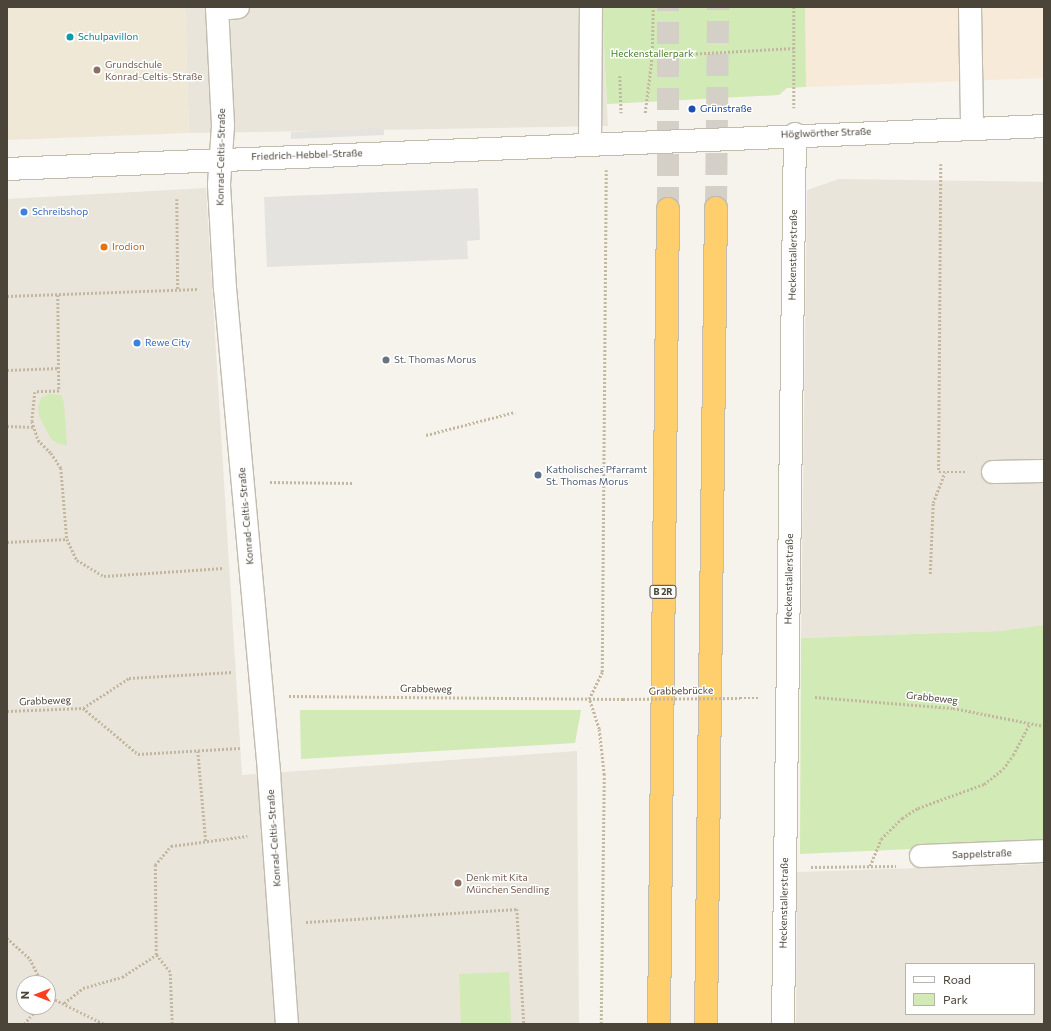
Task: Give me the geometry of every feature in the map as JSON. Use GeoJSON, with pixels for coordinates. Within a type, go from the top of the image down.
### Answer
{"type":"FeatureCollection","features":[{"type":"Feature","properties":{"kind":"highway"},"geometry":{"type":"LineString","coordinates":[[706,1024],[716,208]]}},
{"type":"Feature","properties":{"kind":"highway","name":"B 2R"},"geometry":{"type":"LineString","coordinates":[[659,1024],[658,974],[668,209]]}},
{"type":"Feature","properties":{"kind":"highway"},"geometry":{"type":"LineString","coordinates":[[652,1024],[658,974]]}},
{"type":"Feature","properties":{"kind":"street"},"geometry":{"type":"LineString","coordinates":[[590,7],[599,143]]}},
{"type":"Feature","properties":{"kind":"street"},"geometry":{"type":"LineString","coordinates":[[970,7],[972,127]]}},
{"type":"Feature","properties":{"kind":"street","name":"Konrad-Celtis-Straße"},"geometry":{"type":"LineString","coordinates":[[224,8],[223,126],[222,159],[219,185],[225,288],[244,482],[262,695],[287,1024]]}},
{"type":"Feature","properties":{"kind":"street","name":"Höglwörther Straße"},"geometry":{"type":"LineString","coordinates":[[599,143],[972,127],[1044,126]]}},
{"type":"Feature","properties":{"kind":"street","name":"Heckenstallerstraße"},"geometry":{"type":"LineString","coordinates":[[783,1024],[795,134]]}},
{"type":"Feature","properties":{"kind":"street","name":"Friedrich-Hebbel-Straße"},"geometry":{"type":"LineString","coordinates":[[7,169],[599,143]]}},
{"type":"Feature","properties":{"kind":"street"},"geometry":{"type":"LineString","coordinates":[[993,472],[1044,471]]}},
{"type":"Feature","properties":{"kind":"street","name":"Sappelstraße"},"geometry":{"type":"LineString","coordinates":[[921,856],[1044,851]]}},
{"type":"Feature","properties":{"kind":"path"},"geometry":{"type":"LineString","coordinates":[[645,113],[652,56],[653,7]]}},
{"type":"Feature","properties":{"kind":"path"},"geometry":{"type":"LineString","coordinates":[[794,7],[794,106]]}},
{"type":"Feature","properties":{"kind":"path"},"geometry":{"type":"LineString","coordinates":[[652,56],[794,48]]}},
{"type":"Feature","properties":{"kind":"path"},"geometry":{"type":"LineString","coordinates":[[941,164],[938,397],[939,472],[993,472]]}},
{"type":"Feature","properties":{"kind":"path"},"geometry":{"type":"LineString","coordinates":[[601,1024],[604,776],[599,729],[589,699],[602,672],[606,168]]}},
{"type":"Feature","properties":{"kind":"path"},"geometry":{"type":"LineString","coordinates":[[177,199],[178,290]]}},
{"type":"Feature","properties":{"kind":"path"},"geometry":{"type":"LineString","coordinates":[[7,296],[225,288]]}},
{"type":"Feature","properties":{"kind":"path"},"geometry":{"type":"LineString","coordinates":[[58,295],[59,391],[35,392],[33,404],[34,427],[38,440],[51,453],[61,468],[67,539],[76,560],[104,576],[251,566]]}},
{"type":"Feature","properties":{"kind":"path"},"geometry":{"type":"LineString","coordinates":[[7,370],[59,368]]}},
{"type":"Feature","properties":{"kind":"path"},"geometry":{"type":"LineString","coordinates":[[426,435],[515,412]]}},
{"type":"Feature","properties":{"kind":"path"},"geometry":{"type":"LineString","coordinates":[[7,426],[34,427]]}},
{"type":"Feature","properties":{"kind":"path"},"geometry":{"type":"LineString","coordinates":[[930,574],[934,503],[945,472]]}},
{"type":"Feature","properties":{"kind":"path"},"geometry":{"type":"LineString","coordinates":[[244,482],[354,483]]}},
{"type":"Feature","properties":{"kind":"path"},"geometry":{"type":"LineString","coordinates":[[7,542],[67,539]]}},
{"type":"Feature","properties":{"kind":"path","name":"Grabbeweg"},"geometry":{"type":"LineString","coordinates":[[7,711],[83,708],[129,678],[230,672]]}},
{"type":"Feature","properties":{"kind":"path","name":"Grabbeweg"},"geometry":{"type":"LineString","coordinates":[[262,695],[623,699]]}},
{"type":"Feature","properties":{"kind":"path","name":"Grabbeweg"},"geometry":{"type":"LineString","coordinates":[[817,697],[953,708],[1044,726]]}},
{"type":"Feature","properties":{"kind":"path","name":"Grabbebrücke"},"geometry":{"type":"LineString","coordinates":[[623,699],[740,698]]}},
{"type":"Feature","properties":{"kind":"path","name":"Grabbeweg"},"geometry":{"type":"LineString","coordinates":[[83,708],[138,754],[239,748]]}},
{"type":"Feature","properties":{"kind":"path"},"geometry":{"type":"LineString","coordinates":[[870,866],[882,839],[902,818],[918,808],[984,784],[1003,769],[1030,723]]}},
{"type":"Feature","properties":{"kind":"path"},"geometry":{"type":"LineString","coordinates":[[198,751],[206,842]]}},
{"type":"Feature","properties":{"kind":"path"},"geometry":{"type":"LineString","coordinates":[[172,1024],[170,972],[156,955],[155,865],[171,846],[273,833]]}},
{"type":"Feature","properties":{"kind":"path"},"geometry":{"type":"LineString","coordinates":[[785,867],[921,866],[921,856]]}},
{"type":"Feature","properties":{"kind":"path"},"geometry":{"type":"LineString","coordinates":[[280,924],[517,909],[524,1024]]}},
{"type":"Feature","properties":{"kind":"path"},"geometry":{"type":"LineString","coordinates":[[7,938],[30,959],[38,975]]}},
{"type":"Feature","properties":{"kind":"path"},"geometry":{"type":"LineString","coordinates":[[64,1003],[83,988],[122,978],[156,955]]}},
{"type":"Feature","properties":{"kind":"path"},"geometry":{"type":"LineString","coordinates":[[56,1000],[104,1024]]}},
{"type":"Feature","properties":{"kind":"path"},"geometry":{"type":"LineString","coordinates":[[24,1024],[32,1015]]}},
{"type":"Feature","properties":{"kind":"shaded area","name":"Grundschule Konrad-Celtis-Straße"},"geometry":{"type":"Polygon","coordinates":[[[7,7],[185,7],[189,133],[7,140],[7,7]]]}},
{"type":"Feature","properties":{"kind":"shaded area"},"geometry":{"type":"Polygon","coordinates":[[[185,7],[602,7],[608,126],[189,133],[185,7]]]}},
{"type":"Feature","properties":{"kind":"shaded area"},"geometry":{"type":"Polygon","coordinates":[[[805,7],[1044,7],[1044,78],[806,87],[805,7]]]}},
{"type":"Feature","properties":{"kind":"shaded area"},"geometry":{"type":"Polygon","coordinates":[[[384,128],[384,135],[291,139],[291,132],[384,128]]]}},
{"type":"Feature","properties":{"kind":"shaded area"},"geometry":{"type":"Polygon","coordinates":[[[839,179],[1044,182],[1044,625],[1000,631],[801,638],[807,190],[839,179]]]}},
{"type":"Feature","properties":{"kind":"shaded area"},"geometry":{"type":"Polygon","coordinates":[[[206,188],[242,775],[577,751],[579,1024],[7,1024],[7,199],[206,188]]]}},
{"type":"Feature","properties":{"kind":"shaded area"},"geometry":{"type":"Polygon","coordinates":[[[478,188],[480,240],[467,241],[468,259],[267,267],[264,197],[478,188]]]}},
{"type":"Feature","properties":{"kind":"shaded area"},"geometry":{"type":"Polygon","coordinates":[[[1044,864],[1044,1024],[796,1024],[797,872],[1044,864]]]}},
{"type":"Feature","properties":{"kind":"green space","name":"Heckenstallerpark"},"geometry":{"type":"Polygon","coordinates":[[[602,7],[805,7],[806,87],[787,88],[779,95],[607,104],[602,7]]]}},
{"type":"Feature","properties":{"kind":"green space"},"geometry":{"type":"Polygon","coordinates":[[[49,394],[61,395],[64,403],[67,445],[59,444],[51,439],[39,416],[38,407],[41,398],[49,394]]]}},
{"type":"Feature","properties":{"kind":"green space"},"geometry":{"type":"Polygon","coordinates":[[[1044,625],[1044,843],[800,854],[801,638],[1000,631],[1044,625]]]}},
{"type":"Feature","properties":{"kind":"green space"},"geometry":{"type":"Polygon","coordinates":[[[300,710],[581,710],[575,743],[301,759],[300,710]]]}},
{"type":"Feature","properties":{"kind":"green space"},"geometry":{"type":"Polygon","coordinates":[[[509,972],[511,1024],[461,1024],[459,974],[509,972]]]}},
{"type":"Feature","properties":{"kind":"tunnel"},"geometry":{"type":"LineString","coordinates":[[668,7],[668,209]]}},
{"type":"Feature","properties":{"kind":"tunnel"},"geometry":{"type":"LineString","coordinates":[[716,208],[718,7]]}},
{"type":"Feature","properties":{"kind":"place","name":"Schulpavillon"},"geometry":{"type":"Point","coordinates":[70,37]}},
{"type":"Feature","properties":{"kind":"place","name":"Grundschule Konrad-Celtis-Straße"},"geometry":{"type":"Point","coordinates":[97,70]}},
{"type":"Feature","properties":{"kind":"place","name":"Grünstraße"},"geometry":{"type":"Point","coordinates":[692,109]}},
{"type":"Feature","properties":{"kind":"place","name":"Schreibshop"},"geometry":{"type":"Point","coordinates":[24,212]}},
{"type":"Feature","properties":{"kind":"place","name":"Irodion"},"geometry":{"type":"Point","coordinates":[104,247]}},
{"type":"Feature","properties":{"kind":"place","name":"Rewe City"},"geometry":{"type":"Point","coordinates":[137,343]}},
{"type":"Feature","properties":{"kind":"place","name":"St. Thomas Morus"},"geometry":{"type":"Point","coordinates":[386,360]}},
{"type":"Feature","properties":{"kind":"place","name":"Katholisches Pfarramt St. Thomas Morus"},"geometry":{"type":"Point","coordinates":[538,475]}},
{"type":"Feature","properties":{"kind":"place","name":"Denk mit Kita München Sendling"},"geometry":{"type":"Point","coordinates":[458,883]}}]}
